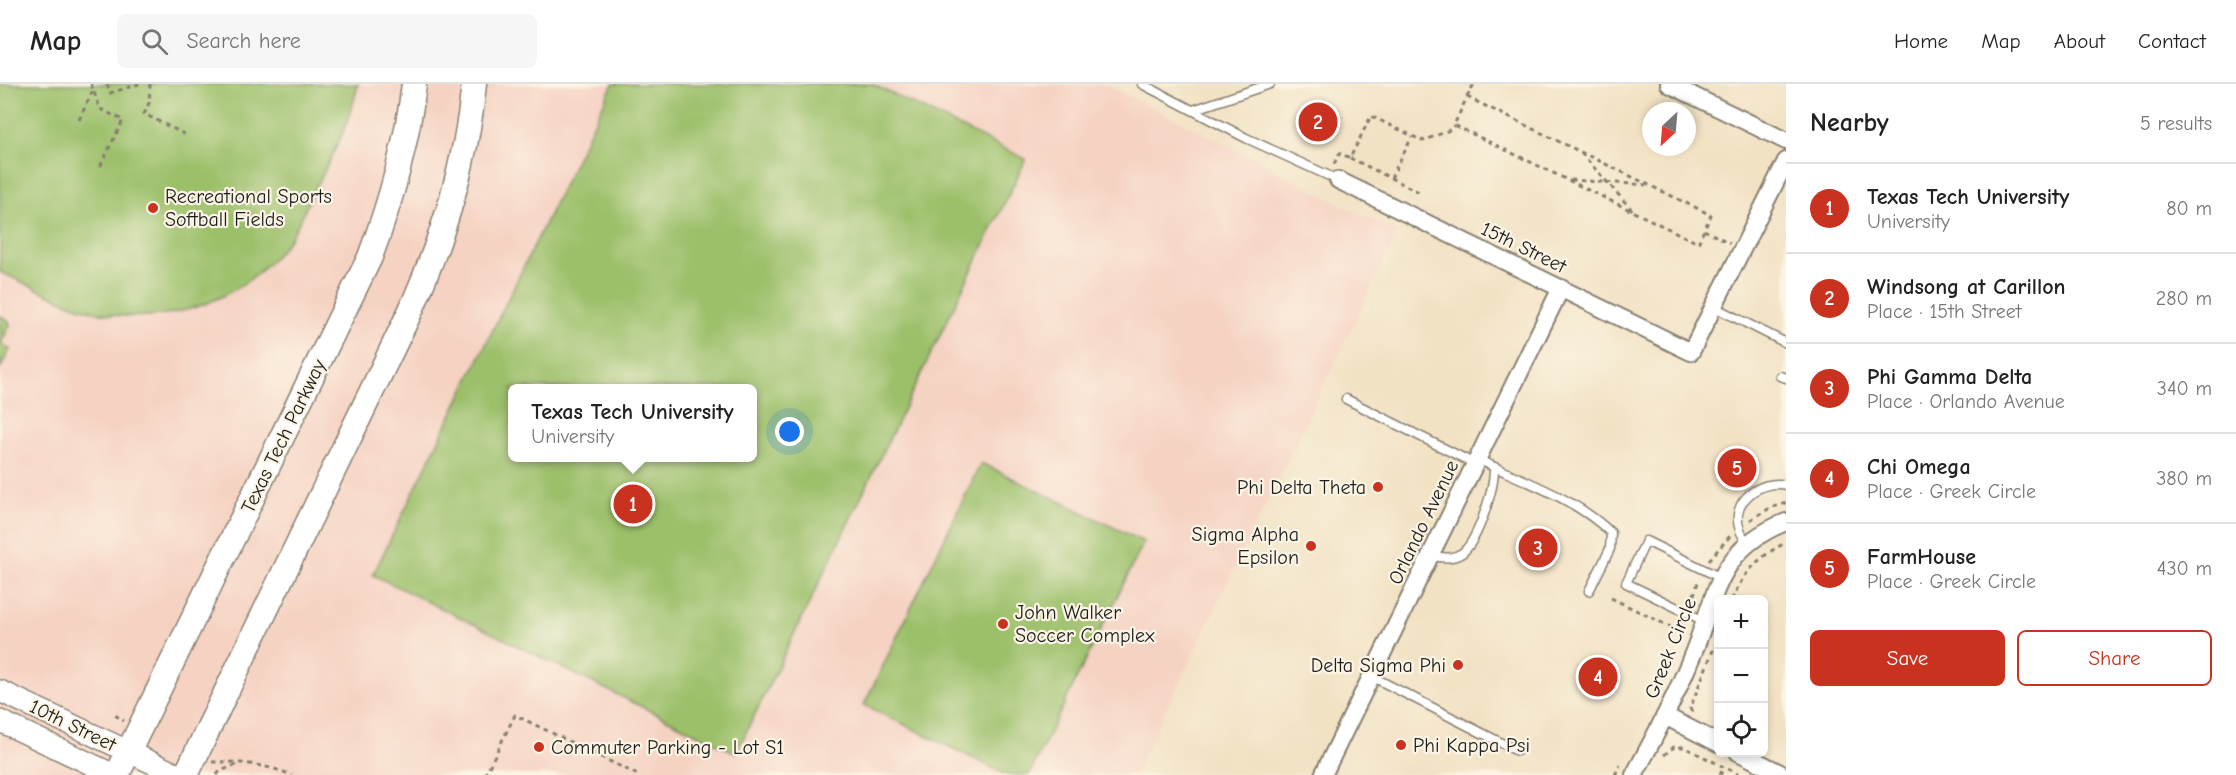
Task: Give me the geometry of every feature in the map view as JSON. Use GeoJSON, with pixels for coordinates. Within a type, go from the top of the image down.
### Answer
{"type":"FeatureCollection","features":[{"type":"Feature","properties":{"kind":"main road","name":"Texas Tech Parkway"},"geometry":{"type":"LineString","coordinates":[[116,775],[370,257],[394,186],[414,84]]}},
{"type":"Feature","properties":{"kind":"main road"},"geometry":{"type":"LineString","coordinates":[[186,775],[410,312],[431,264],[455,192],[470,123],[474,84]]}},
{"type":"Feature","properties":{"kind":"street"},"geometry":{"type":"LineString","coordinates":[[1669,84],[1786,141]]}},
{"type":"Feature","properties":{"kind":"street"},"geometry":{"type":"LineString","coordinates":[[1714,307],[1780,191],[1786,161]]}},
{"type":"Feature","properties":{"kind":"street","name":"15th Street"},"geometry":{"type":"LineString","coordinates":[[1338,180],[1691,352],[1714,307]]}},
{"type":"Feature","properties":{"kind":"street","name":"Orlando Avenue"},"geometry":{"type":"LineString","coordinates":[[1323,775],[1561,288]]}},
{"type":"Feature","properties":{"kind":"street","name":"Greek Circle"},"geometry":{"type":"LineString","coordinates":[[1634,775],[1665,716],[1694,650],[1715,588],[1730,562],[1747,543],[1768,529],[1786,522]]}},
{"type":"Feature","properties":{"kind":"street","name":"10th Street"},"geometry":{"type":"LineString","coordinates":[[6,693],[178,775]]}},
{"type":"Feature","properties":{"kind":"street"},"geometry":{"type":"LineString","coordinates":[[0,721],[6,693]]}},
{"type":"Feature","properties":{"kind":"street","name":"Greek Circle"},"geometry":{"type":"LineString","coordinates":[[1665,716],[1714,740]]}},
{"type":"Feature","properties":{"kind":"street","name":"10th Street"},"geometry":{"type":"LineString","coordinates":[[0,721],[116,775]]}},
{"type":"Feature","properties":{"kind":"street"},"geometry":{"type":"LineString","coordinates":[[1746,757],[1784,775]]}},
{"type":"Feature","properties":{"kind":"lane"},"geometry":{"type":"LineString","coordinates":[[1142,84],[1246,138],[1338,180]]}},
{"type":"Feature","properties":{"kind":"lane"},"geometry":{"type":"LineString","coordinates":[[1193,110],[1270,84]]}},
{"type":"Feature","properties":{"kind":"lane"},"geometry":{"type":"LineString","coordinates":[[1714,307],[1786,343]]}},
{"type":"Feature","properties":{"kind":"lane"},"geometry":{"type":"LineString","coordinates":[[1346,399],[1476,461],[1494,467],[1598,519],[1611,533],[1610,549],[1589,591]]}},
{"type":"Feature","properties":{"kind":"lane"},"geometry":{"type":"LineString","coordinates":[[1430,556],[1451,558],[1463,552],[1487,507],[1495,480],[1494,467]]}},
{"type":"Feature","properties":{"kind":"lane"},"geometry":{"type":"LineString","coordinates":[[1747,543],[1739,528],[1739,512],[1744,498],[1769,483],[1786,485]]}},
{"type":"Feature","properties":{"kind":"lane"},"geometry":{"type":"LineString","coordinates":[[1704,621],[1626,583],[1646,542],[1721,578]]}},
{"type":"Feature","properties":{"kind":"lane"},"geometry":{"type":"LineString","coordinates":[[1371,676],[1517,751]]}},
{"type":"Feature","properties":{"kind":"path"},"geometry":{"type":"LineString","coordinates":[[91,84],[100,109],[123,120],[100,167]]}},
{"type":"Feature","properties":{"kind":"path"},"geometry":{"type":"LineString","coordinates":[[107,84],[110,93],[139,84]]}},
{"type":"Feature","properties":{"kind":"path"},"geometry":{"type":"LineString","coordinates":[[150,84],[149,103],[144,114],[186,135]]}},
{"type":"Feature","properties":{"kind":"path"},"geometry":{"type":"LineString","coordinates":[[1350,158],[1371,116],[1423,141],[1452,129],[1474,84]]}},
{"type":"Feature","properties":{"kind":"path"},"geometry":{"type":"LineString","coordinates":[[79,120],[93,90]]}},
{"type":"Feature","properties":{"kind":"path"},"geometry":{"type":"LineString","coordinates":[[1454,125],[1698,243],[1711,215],[1467,97]]}},
{"type":"Feature","properties":{"kind":"path"},"geometry":{"type":"LineString","coordinates":[[1391,178],[1412,136]]}},
{"type":"Feature","properties":{"kind":"path"},"geometry":{"type":"LineString","coordinates":[[1580,152],[1635,212]]}},
{"type":"Feature","properties":{"kind":"path"},"geometry":{"type":"LineString","coordinates":[[1325,160],[1334,165],[1340,153],[1419,192]]}},
{"type":"Feature","properties":{"kind":"path"},"geometry":{"type":"LineString","coordinates":[[1567,179],[1650,185]]}},
{"type":"Feature","properties":{"kind":"path"},"geometry":{"type":"LineString","coordinates":[[1704,230],[1731,243]]}},
{"type":"Feature","properties":{"kind":"path"},"geometry":{"type":"LineString","coordinates":[[1735,595],[1749,570],[1761,558],[1786,543]]}},
{"type":"Feature","properties":{"kind":"path"},"geometry":{"type":"LineString","coordinates":[[1696,715],[1690,708],[1715,649]]}},
{"type":"Feature","properties":{"kind":"path"},"geometry":{"type":"LineString","coordinates":[[115,715],[125,722]]}},
{"type":"Feature","properties":{"kind":"path"},"geometry":{"type":"LineString","coordinates":[[485,775],[515,715],[638,775]]}},
{"type":"Feature","properties":{"kind":"path"},"geometry":{"type":"LineString","coordinates":[[1661,760],[1665,753],[1674,747],[1684,747],[1740,775]]}},
{"type":"Feature","properties":{"kind":"path"},"geometry":{"type":"LineString","coordinates":[[211,762],[275,768],[292,775]]}},
{"type":"Feature","properties":{"kind":"path"},"geometry":{"type":"LineString","coordinates":[[217,775],[220,771],[241,764]]}},
{"type":"Feature","properties":{"kind":"path"},"geometry":{"type":"LineString","coordinates":[[1720,775],[1724,767]]}},
{"type":"Feature","properties":{"kind":"path"},"geometry":{"type":"LineString","coordinates":[[876,775],[883,775]]}},
{"type":"Feature","properties":{"kind":"shaded area"},"geometry":{"type":"Polygon","coordinates":[[[0,84],[1105,84],[1271,166],[1272,169],[1398,233],[1134,775],[0,775],[0,84]]]}},
{"type":"Feature","properties":{"kind":"green space","name":"Recreational Sports Softball Fields"},"geometry":{"type":"Polygon","coordinates":[[[0,84],[358,84],[345,127],[333,154],[294,233],[271,261],[248,280],[223,296],[196,307],[167,314],[138,316],[108,314],[79,307],[0,272],[0,84]]]}},
{"type":"Feature","properties":{"kind":"green space"},"geometry":{"type":"Polygon","coordinates":[[[613,84],[872,84],[1026,159],[736,753],[373,575],[613,84]]]}},
{"type":"Feature","properties":{"kind":"green space"},"geometry":{"type":"Polygon","coordinates":[[[0,316],[8,320],[10,325],[1,344],[10,349],[0,369],[0,316]]]}},
{"type":"Feature","properties":{"kind":"green space","name":"John Walker Soccer Complex"},"geometry":{"type":"Polygon","coordinates":[[[981,463],[1144,542],[1029,775],[1007,775],[864,705],[981,463]]]}},
{"type":"Feature","properties":{"kind":"place","name":"Windsong at Carillon"},"geometry":{"type":"Point","coordinates":[1318,122]}},
{"type":"Feature","properties":{"kind":"place","name":"Recreational Sports Softball Fields"},"geometry":{"type":"Point","coordinates":[153,208]}},
{"type":"Feature","properties":{"kind":"place","name":"FarmHouse"},"geometry":{"type":"Point","coordinates":[1737,468]}},
{"type":"Feature","properties":{"kind":"place","name":"Phi Delta Theta"},"geometry":{"type":"Point","coordinates":[1378,487]}},
{"type":"Feature","properties":{"kind":"place","name":"Texas Tech University"},"geometry":{"type":"Point","coordinates":[633,504]}},
{"type":"Feature","properties":{"kind":"place","name":"Sigma Alpha Epsilon"},"geometry":{"type":"Point","coordinates":[1311,546]}},
{"type":"Feature","properties":{"kind":"place","name":"Phi Gamma Delta"},"geometry":{"type":"Point","coordinates":[1538,548]}},
{"type":"Feature","properties":{"kind":"place","name":"John Walker Soccer Complex"},"geometry":{"type":"Point","coordinates":[1003,624]}},
{"type":"Feature","properties":{"kind":"place","name":"Delta Sigma Phi"},"geometry":{"type":"Point","coordinates":[1458,665]}},
{"type":"Feature","properties":{"kind":"place","name":"Chi Omega"},"geometry":{"type":"Point","coordinates":[1598,677]}},
{"type":"Feature","properties":{"kind":"place","name":"Phi Kappa Psi"},"geometry":{"type":"Point","coordinates":[1401,745]}},
{"type":"Feature","properties":{"kind":"place","name":"Commuter Parking - Lot S1"},"geometry":{"type":"Point","coordinates":[539,747]}}]}
